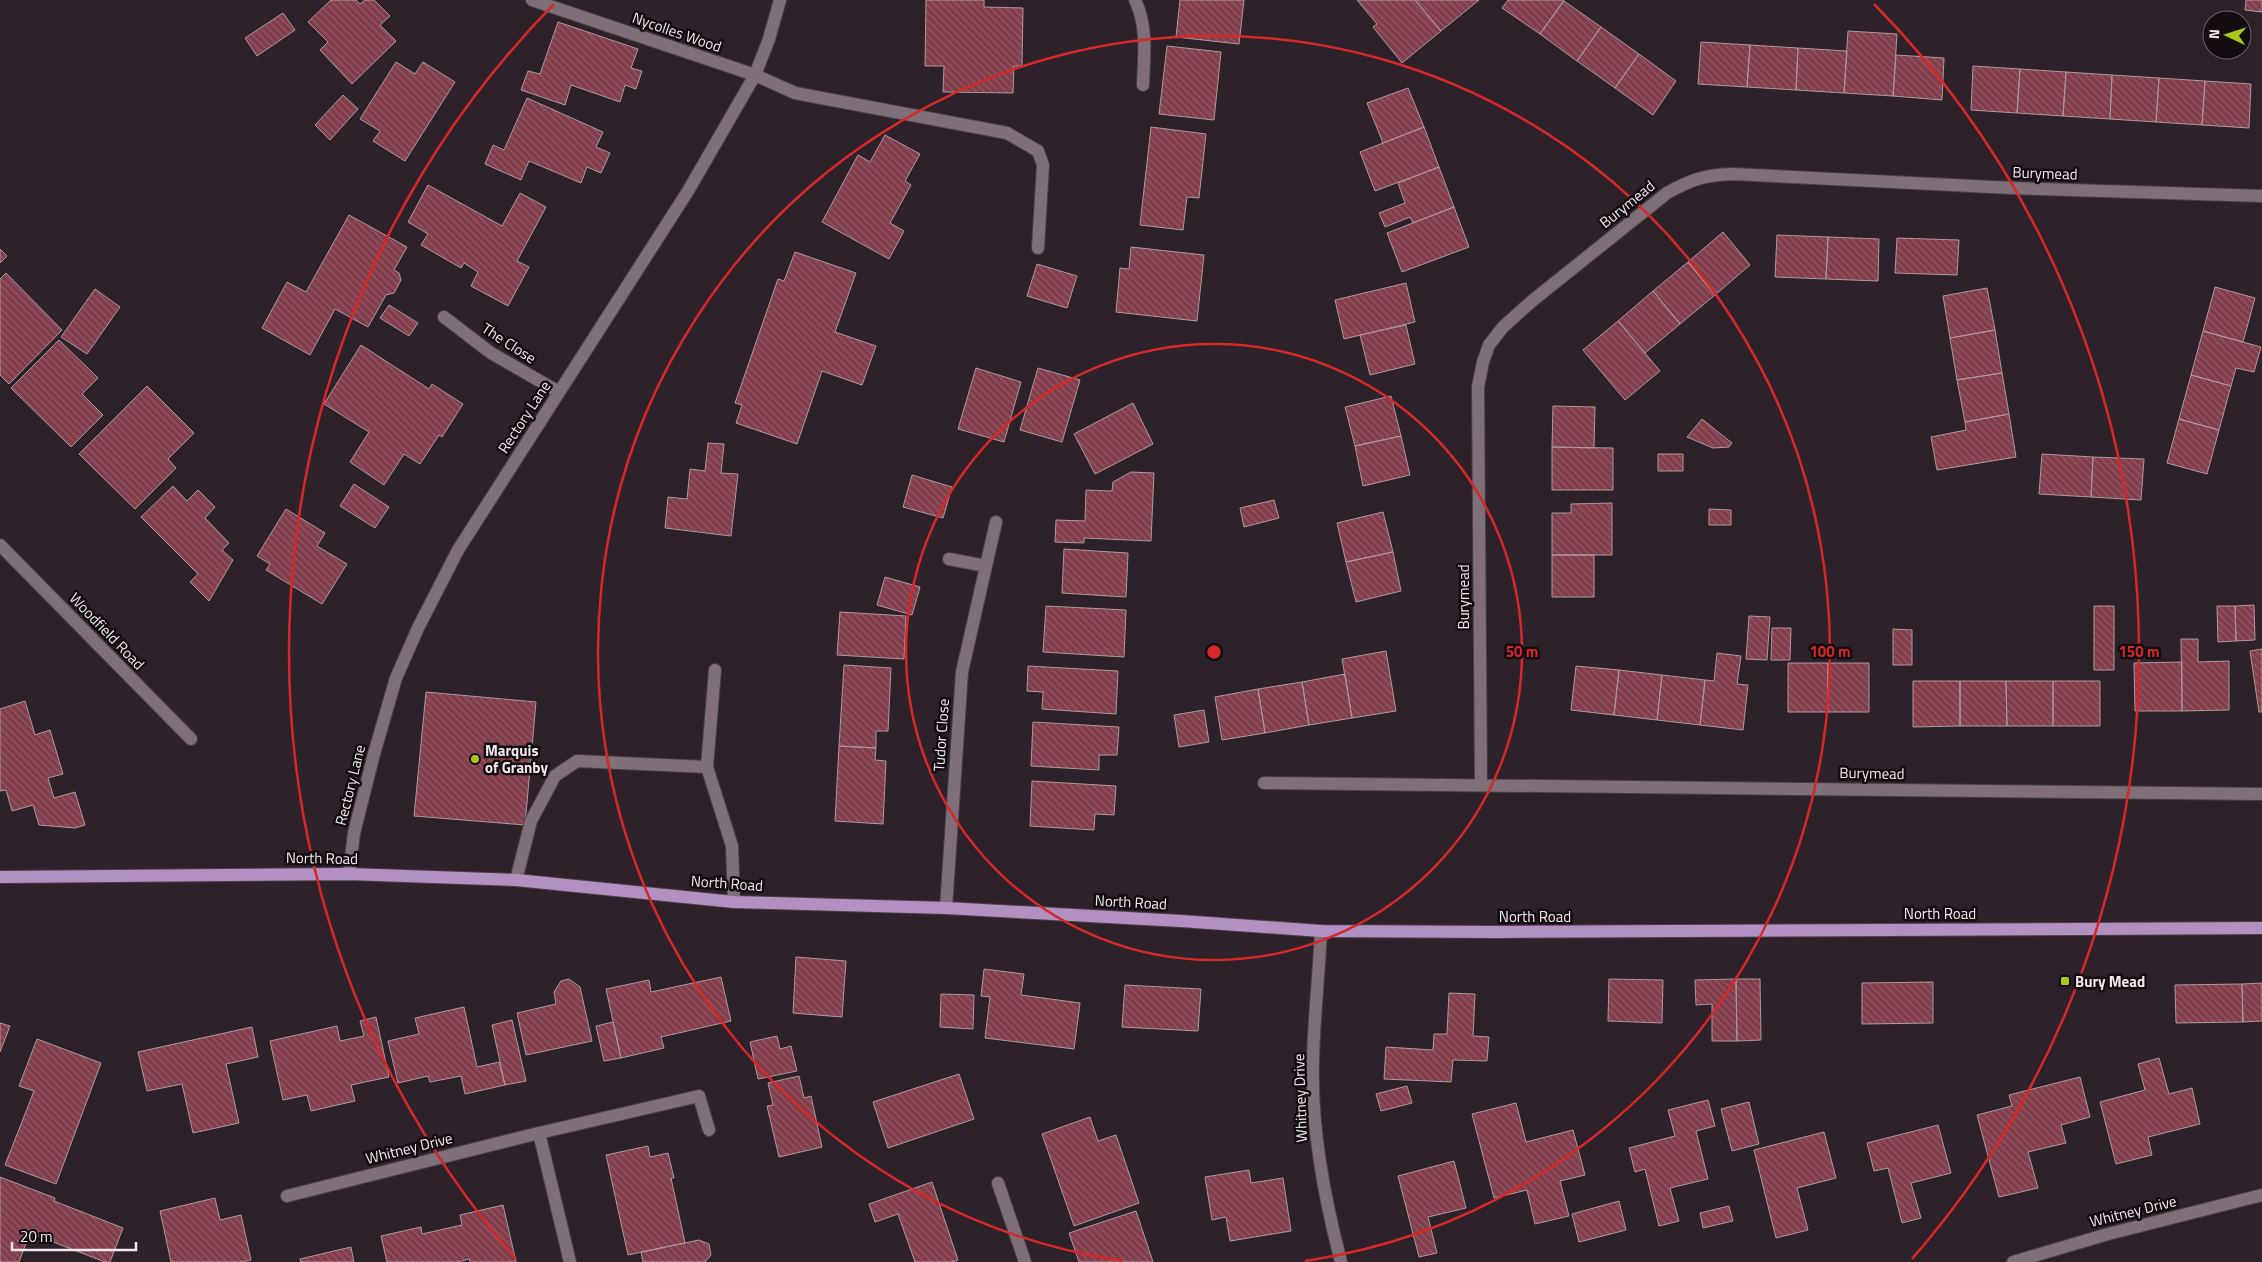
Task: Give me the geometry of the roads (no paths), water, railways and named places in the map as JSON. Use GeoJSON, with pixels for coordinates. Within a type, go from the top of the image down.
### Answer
{"type":"FeatureCollection","features":[{"type":"Feature","properties":{"kind":"main road","name":"North Road"},"geometry":{"type":"LineString","coordinates":[[0,877],[349,874],[516,880],[734,902],[946,908],[1321,931],[1497,932],[2262,928]]}},
{"type":"Feature","properties":{"kind":"street","name":"Nycolles Wood"},"geometry":{"type":"LineString","coordinates":[[532,0],[755,75],[795,94],[1006,133],[1038,151],[1044,165],[1038,248]]}},
{"type":"Feature","properties":{"kind":"street","name":"Rectory Lane"},"geometry":{"type":"LineString","coordinates":[[349,874],[354,833],[396,678],[418,628],[458,550],[688,192],[755,75],[769,39],[780,0]]}},
{"type":"Feature","properties":{"kind":"street"},"geometry":{"type":"LineString","coordinates":[[1135,0],[1140,11],[1145,38],[1143,85]]}},
{"type":"Feature","properties":{"kind":"street","name":"Burymead"},"geometry":{"type":"LineString","coordinates":[[1481,784],[1478,388],[1483,362],[1490,345],[1503,327],[1667,193],[1689,181],[1706,175],[1733,174],[2012,188],[2262,196]]}},
{"type":"Feature","properties":{"kind":"street","name":"The Close"},"geometry":{"type":"LineString","coordinates":[[444,317],[491,353],[559,392]]}},
{"type":"Feature","properties":{"kind":"street","name":"Tudor Close"},"geometry":{"type":"LineString","coordinates":[[946,908],[962,672],[996,522]]}},
{"type":"Feature","properties":{"kind":"street","name":"Woodfield Road"},"geometry":{"type":"LineString","coordinates":[[0,545],[191,739]]}},
{"type":"Feature","properties":{"kind":"street"},"geometry":{"type":"LineString","coordinates":[[948,559],[986,566]]}},
{"type":"Feature","properties":{"kind":"street"},"geometry":{"type":"LineString","coordinates":[[715,670],[707,767],[732,846],[734,902]]}},
{"type":"Feature","properties":{"kind":"street"},"geometry":{"type":"LineString","coordinates":[[516,880],[531,821],[555,776],[577,762],[707,767]]}},
{"type":"Feature","properties":{"kind":"street","name":"Burymead"},"geometry":{"type":"LineString","coordinates":[[1264,783],[2262,794]]}},
{"type":"Feature","properties":{"kind":"street","name":"Whitney Drive"},"geometry":{"type":"LineString","coordinates":[[1321,931],[1313,1060],[1316,1130],[1321,1178],[1341,1262]]}},
{"type":"Feature","properties":{"kind":"street","name":"Whitney Drive"},"geometry":{"type":"LineString","coordinates":[[287,1196],[539,1132],[698,1096],[709,1130]]}},
{"type":"Feature","properties":{"kind":"street"},"geometry":{"type":"LineString","coordinates":[[539,1132],[570,1262]]}},
{"type":"Feature","properties":{"kind":"street"},"geometry":{"type":"LineString","coordinates":[[998,1183],[1026,1262]]}},
{"type":"Feature","properties":{"kind":"street","name":"Whitney Drive"},"geometry":{"type":"LineString","coordinates":[[2013,1262],[2108,1234],[2262,1196]]}},
{"type":"Feature","properties":{"kind":"place","name":"Marquis of Granby"},"geometry":{"type":"Point","coordinates":[475,759]}},
{"type":"Feature","properties":{"kind":"place","name":"Bury Mead"},"geometry":{"type":"Point","coordinates":[2065,981]}}]}
